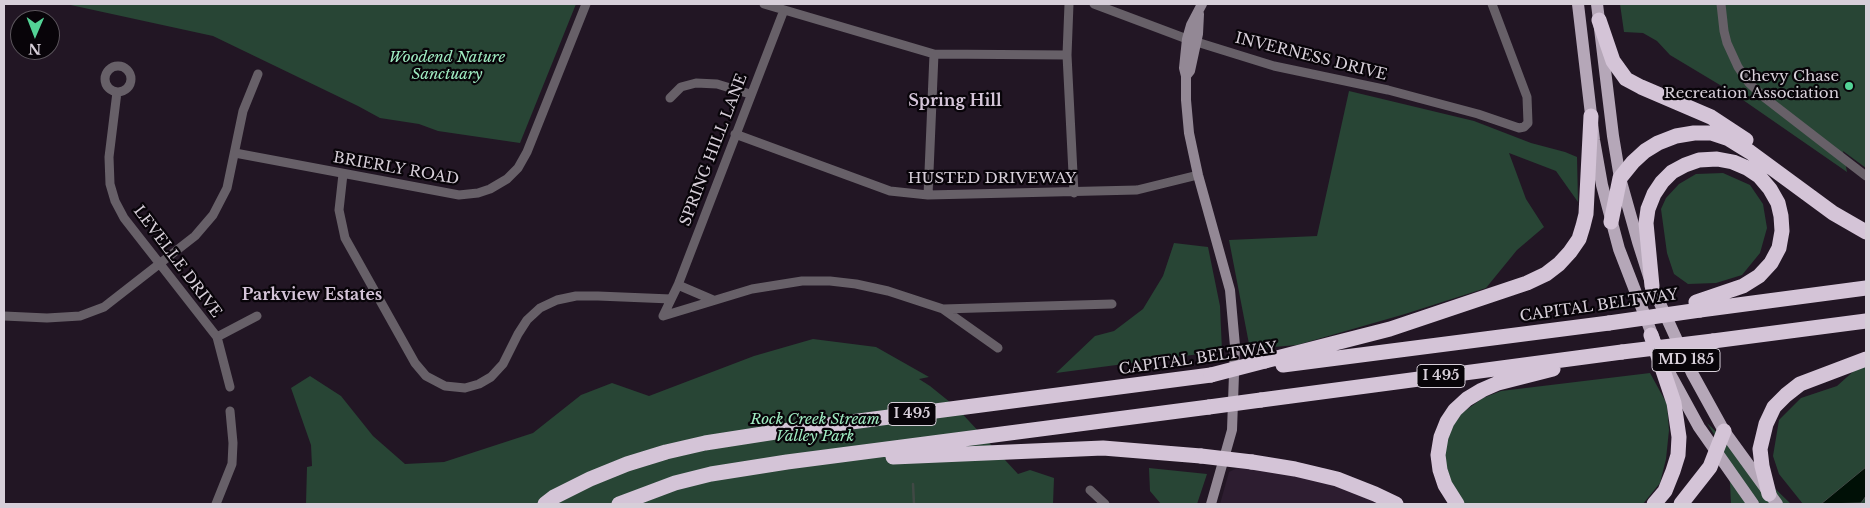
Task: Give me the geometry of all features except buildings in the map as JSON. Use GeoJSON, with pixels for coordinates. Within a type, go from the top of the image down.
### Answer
{"type":"FeatureCollection","features":[{"type":"Feature","properties":{"kind":"highway"},"geometry":{"type":"LineString","coordinates":[[1599,20],[1613,61],[1623,76],[1641,87],[1729,128],[1755,146],[1806,195]]}},
{"type":"Feature","properties":{"kind":"highway"},"geometry":{"type":"LineString","coordinates":[[1264,365],[1390,329],[1526,283],[1546,274],[1570,252],[1579,239],[1583,226],[1586,214],[1590,116]]}},
{"type":"Feature","properties":{"kind":"highway"},"geometry":{"type":"LineString","coordinates":[[1611,222],[1620,178],[1645,151],[1658,142],[1676,136],[1711,133],[1729,139],[1750,152],[1832,214],[1866,232]]}},
{"type":"Feature","properties":{"kind":"highway"},"geometry":{"type":"LineString","coordinates":[[1652,286],[1646,223],[1648,209],[1654,194],[1662,182],[1672,172],[1699,160],[1717,159],[1747,168],[1759,176],[1770,189],[1778,203],[1782,231],[1779,248],[1771,263],[1759,276],[1698,306]]}},
{"type":"Feature","properties":{"kind":"highway","name":"CAPITAL BELTWAY"},"geometry":{"type":"LineString","coordinates":[[545,504],[554,497],[590,479],[627,464],[666,452],[705,444],[1211,375],[1264,365],[1609,323],[1698,306],[1866,288]]}},
{"type":"Feature","properties":{"kind":"highway","name":"I 495"},"geometry":{"type":"LineString","coordinates":[[620,504],[675,483],[702,476],[787,462],[1866,321]]}},
{"type":"Feature","properties":{"kind":"highway"},"geometry":{"type":"LineString","coordinates":[[1651,335],[1674,403],[1680,437],[1674,471],[1665,491],[1654,504]]}},
{"type":"Feature","properties":{"kind":"highway"},"geometry":{"type":"LineString","coordinates":[[1457,504],[1445,485],[1438,455],[1441,437],[1447,422],[1455,410],[1467,399],[1498,383],[1622,352]]}},
{"type":"Feature","properties":{"kind":"highway"},"geometry":{"type":"LineString","coordinates":[[1773,499],[1762,466],[1760,449],[1766,424],[1774,407],[1786,394],[1800,384],[1866,359]]}},
{"type":"Feature","properties":{"kind":"highway"},"geometry":{"type":"LineString","coordinates":[[1682,504],[1710,467],[1724,431]]}},
{"type":"Feature","properties":{"kind":"highway"},"geometry":{"type":"LineString","coordinates":[[787,462],[1102,448],[1201,456],[1296,469],[1336,479],[1396,504]]}},
{"type":"Feature","properties":{"kind":"main road","name":"MD 185"},"geometry":{"type":"LineString","coordinates":[[1578,4],[1590,116],[1602,185],[1611,222],[1632,288],[1651,335],[1699,427],[1716,454],[1753,504]]}},
{"type":"Feature","properties":{"kind":"main road","name":"MD 185"},"geometry":{"type":"LineString","coordinates":[[1598,4],[1613,136],[1620,178],[1652,286],[1692,373],[1724,431],[1773,499]]}},
{"type":"Feature","properties":{"kind":"street","name":"BRIERLY ROAD"},"geometry":{"type":"LineString","coordinates":[[235,153],[459,195],[478,193],[490,189],[507,179],[518,168],[527,152],[586,4]]}},
{"type":"Feature","properties":{"kind":"street"},"geometry":{"type":"LineString","coordinates":[[764,4],[934,54],[1068,55]]}},
{"type":"Feature","properties":{"kind":"street"},"geometry":{"type":"LineString","coordinates":[[1069,4],[1068,55],[1074,193]]}},
{"type":"Feature","properties":{"kind":"street","name":"INVERNESS DRIVE"},"geometry":{"type":"LineString","coordinates":[[1094,4],[1192,40],[1274,66],[1388,90],[1478,114],[1519,128],[1524,127],[1528,123],[1529,117],[1527,96],[1492,4]]}},
{"type":"Feature","properties":{"kind":"street"},"geometry":{"type":"LineString","coordinates":[[1721,4],[1727,43],[1738,68],[1749,83],[1765,98],[1866,176]]}},
{"type":"Feature","properties":{"kind":"street"},"geometry":{"type":"LineString","coordinates":[[1201,6],[1192,40],[1190,71],[1186,76],[1186,100],[1198,175],[1230,290],[1235,346],[1232,430],[1211,504]]}},
{"type":"Feature","properties":{"kind":"street","name":"SPRING HILL LANE"},"geometry":{"type":"LineString","coordinates":[[713,300],[663,316],[678,285],[750,94],[784,10]]}},
{"type":"Feature","properties":{"kind":"street"},"geometry":{"type":"LineString","coordinates":[[928,195],[934,54]]}},
{"type":"Feature","properties":{"kind":"street"},"geometry":{"type":"LineString","coordinates":[[4,316],[47,318],[80,316],[104,307],[195,236],[214,215],[227,188],[243,111],[258,74]]}},
{"type":"Feature","properties":{"kind":"street"},"geometry":{"type":"LineString","coordinates":[[670,98],[681,87],[696,83],[718,84],[750,94]]}},
{"type":"Feature","properties":{"kind":"street","name":"LEVELLE DRIVE"},"geometry":{"type":"LineString","coordinates":[[117,92],[109,157],[110,184],[115,201],[124,218],[217,337],[230,387]]}},
{"type":"Feature","properties":{"kind":"street","name":"HUSTED DRIVEWAY"},"geometry":{"type":"LineString","coordinates":[[735,134],[890,191],[928,195],[1137,190],[1198,175]]}},
{"type":"Feature","properties":{"kind":"street"},"geometry":{"type":"LineString","coordinates":[[342,174],[339,210],[345,238],[415,363],[426,376],[445,386],[465,388],[491,377],[503,364],[527,320],[540,308],[557,300],[576,296],[671,299]]}},
{"type":"Feature","properties":{"kind":"street"},"geometry":{"type":"LineString","coordinates":[[678,285],[713,300],[752,289],[802,281],[830,281],[856,284],[888,291],[942,309],[998,348]]}},
{"type":"Feature","properties":{"kind":"street"},"geometry":{"type":"LineString","coordinates":[[942,309],[1112,304]]}},
{"type":"Feature","properties":{"kind":"street"},"geometry":{"type":"LineString","coordinates":[[217,337],[256,316]]}},
{"type":"Feature","properties":{"kind":"street"},"geometry":{"type":"LineString","coordinates":[[216,504],[232,464],[233,443],[230,411]]}},
{"type":"Feature","properties":{"kind":"street"},"geometry":{"type":"LineString","coordinates":[[1090,490],[1105,504]]}},
{"type":"Feature","properties":{"kind":"shaded area"},"geometry":{"type":"Polygon","coordinates":[[[1866,467],[1866,496],[1861,503],[1821,504],[1866,467]]]}},
{"type":"Feature","properties":{"kind":"shaded area"},"geometry":{"type":"Polygon","coordinates":[[[1237,468],[1294,474],[1326,482],[1357,493],[1379,504],[1220,504],[1229,472],[1237,468]]]}},
{"type":"Feature","properties":{"kind":"green space","name":"Woodend Nature Sanctuary"},"geometry":{"type":"Polygon","coordinates":[[[66,4],[576,4],[520,143],[438,131],[419,124],[380,118],[213,36],[66,4]]]}},
{"type":"Feature","properties":{"kind":"green space"},"geometry":{"type":"Polygon","coordinates":[[[1620,4],[1866,4],[1866,168],[1843,151],[1847,172],[1730,91],[1670,55],[1657,41],[1643,33],[1624,32],[1620,4]]]}},
{"type":"Feature","properties":{"kind":"green space"},"geometry":{"type":"Polygon","coordinates":[[[1349,91],[1474,121],[1531,143],[1577,157],[1578,202],[1556,171],[1509,153],[1526,199],[1544,227],[1517,250],[1486,288],[1405,314],[1297,345],[1250,349],[1229,240],[1317,236],[1349,91]]]}},
{"type":"Feature","properties":{"kind":"green space"},"geometry":{"type":"Polygon","coordinates":[[[1723,173],[1750,185],[1763,204],[1767,228],[1760,253],[1742,275],[1716,283],[1688,284],[1674,274],[1667,253],[1661,209],[1666,198],[1679,184],[1696,174],[1723,173]]]}},
{"type":"Feature","properties":{"kind":"green space"},"geometry":{"type":"Polygon","coordinates":[[[1174,243],[1208,247],[1220,306],[1222,351],[1056,373],[1095,336],[1114,331],[1143,309],[1163,276],[1174,243]]]}},
{"type":"Feature","properties":{"kind":"green space","name":"Rock Creek Stream Valley Park"},"geometry":{"type":"Polygon","coordinates":[[[813,339],[876,347],[929,377],[919,379],[956,407],[1018,474],[1030,470],[1054,478],[1053,504],[306,504],[307,467],[312,466],[311,445],[291,388],[310,376],[341,396],[373,436],[405,464],[444,462],[533,433],[581,395],[612,383],[649,396],[754,356],[813,339]]]}},
{"type":"Feature","properties":{"kind":"green space"},"geometry":{"type":"Polygon","coordinates":[[[1866,360],[1866,504],[1803,504],[1779,474],[1773,456],[1779,420],[1801,398],[1837,386],[1866,360]]]}},
{"type":"Feature","properties":{"kind":"green space"},"geometry":{"type":"Polygon","coordinates":[[[1650,373],[1667,404],[1669,430],[1666,459],[1660,483],[1643,504],[1463,504],[1451,488],[1442,459],[1447,431],[1459,415],[1483,398],[1501,391],[1650,373]]]}},
{"type":"Feature","properties":{"kind":"green space"},"geometry":{"type":"Polygon","coordinates":[[[1707,423],[1791,504],[1731,504],[1730,483],[1724,456],[1717,439],[1707,423]]]}},
{"type":"Feature","properties":{"kind":"green space"},"geometry":{"type":"Polygon","coordinates":[[[1149,468],[1207,474],[1197,504],[1161,504],[1150,491],[1149,468]]]}},
{"type":"Feature","properties":{"kind":"waterway"},"geometry":{"type":"LineString","coordinates":[[913,484],[914,504]]}},
{"type":"Feature","properties":{"kind":"place","name":"Chevy Chase Recreation Association"},"geometry":{"type":"Point","coordinates":[1849,86]}},
{"type":"Feature","properties":{"kind":"district","name":"Spring Hill"},"geometry":{"type":"Point","coordinates":[955,101]}},
{"type":"Feature","properties":{"kind":"district","name":"Parkview Estates"},"geometry":{"type":"Point","coordinates":[312,295]}}]}
